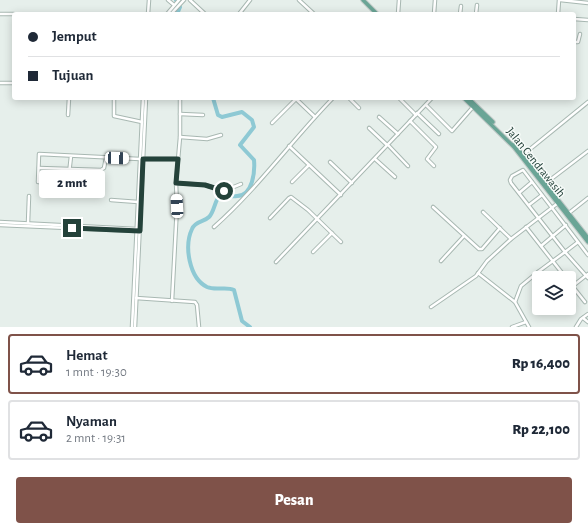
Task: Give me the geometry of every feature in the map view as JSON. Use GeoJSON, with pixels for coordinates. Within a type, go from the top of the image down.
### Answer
{"type":"FeatureCollection","features":[{"type":"Feature","properties":{"kind":"main road"},"geometry":{"type":"LineString","coordinates":[[364,0],[377,12]]}},
{"type":"Feature","properties":{"kind":"main road","name":"Jalan Cendrawasih"},"geometry":{"type":"LineString","coordinates":[[466,100],[514,147],[588,238]]}},
{"type":"Feature","properties":{"kind":"main road","name":"Jalan Cendrawasih"},"geometry":{"type":"LineString","coordinates":[[470,100],[524,154],[588,242]]}},
{"type":"Feature","properties":{"kind":"street"},"geometry":{"type":"LineString","coordinates":[[148,12],[149,0]]}},
{"type":"Feature","properties":{"kind":"street"},"geometry":{"type":"LineString","coordinates":[[168,0],[176,5]]}},
{"type":"Feature","properties":{"kind":"street"},"geometry":{"type":"LineString","coordinates":[[190,0],[203,12]]}},
{"type":"Feature","properties":{"kind":"street"},"geometry":{"type":"LineString","coordinates":[[241,12],[250,0]]}},
{"type":"Feature","properties":{"kind":"street"},"geometry":{"type":"LineString","coordinates":[[299,0],[312,12]]}},
{"type":"Feature","properties":{"kind":"street"},"geometry":{"type":"LineString","coordinates":[[398,12],[399,0]]}},
{"type":"Feature","properties":{"kind":"street"},"geometry":{"type":"LineString","coordinates":[[434,12],[435,0]]}},
{"type":"Feature","properties":{"kind":"street"},"geometry":{"type":"LineString","coordinates":[[558,12],[559,0],[588,3]]}},
{"type":"Feature","properties":{"kind":"street"},"geometry":{"type":"LineString","coordinates":[[171,12],[181,1]]}},
{"type":"Feature","properties":{"kind":"street"},"geometry":{"type":"LineString","coordinates":[[476,12],[477,5]]}},
{"type":"Feature","properties":{"kind":"street"},"geometry":{"type":"LineString","coordinates":[[460,6],[460,12]]}},
{"type":"Feature","properties":{"kind":"street"},"geometry":{"type":"LineString","coordinates":[[0,14],[12,14]]}},
{"type":"Feature","properties":{"kind":"street"},"geometry":{"type":"LineString","coordinates":[[576,19],[588,20]]}},
{"type":"Feature","properties":{"kind":"street"},"geometry":{"type":"LineString","coordinates":[[576,42],[578,42],[580,34]]}},
{"type":"Feature","properties":{"kind":"street"},"geometry":{"type":"LineString","coordinates":[[0,83],[12,83]]}},
{"type":"Feature","properties":{"kind":"street"},"geometry":{"type":"LineString","coordinates":[[68,115],[69,100]]}},
{"type":"Feature","properties":{"kind":"street"},"geometry":{"type":"LineString","coordinates":[[114,100],[114,116],[142,122]]}},
{"type":"Feature","properties":{"kind":"street"},"geometry":{"type":"LineString","coordinates":[[135,327],[138,202],[142,159],[143,100]]}},
{"type":"Feature","properties":{"kind":"street"},"geometry":{"type":"LineString","coordinates":[[132,327],[146,100]]}},
{"type":"Feature","properties":{"kind":"street"},"geometry":{"type":"LineString","coordinates":[[172,300],[177,206],[176,183],[180,137],[180,100]]}},
{"type":"Feature","properties":{"kind":"street"},"geometry":{"type":"LineString","coordinates":[[272,123],[293,100]]}},
{"type":"Feature","properties":{"kind":"street"},"geometry":{"type":"LineString","coordinates":[[297,100],[315,117]]}},
{"type":"Feature","properties":{"kind":"street"},"geometry":{"type":"LineString","coordinates":[[214,227],[241,202],[269,172],[289,146],[331,100]]}},
{"type":"Feature","properties":{"kind":"street"},"geometry":{"type":"LineString","coordinates":[[351,100],[359,108]]}},
{"type":"Feature","properties":{"kind":"street"},"geometry":{"type":"LineString","coordinates":[[401,100],[439,134]]}},
{"type":"Feature","properties":{"kind":"street"},"geometry":{"type":"LineString","coordinates":[[276,262],[318,220],[430,100]]}},
{"type":"Feature","properties":{"kind":"street"},"geometry":{"type":"LineString","coordinates":[[524,154],[588,102]]}},
{"type":"Feature","properties":{"kind":"street"},"geometry":{"type":"LineString","coordinates":[[426,105],[452,131],[474,107]]}},
{"type":"Feature","properties":{"kind":"street"},"geometry":{"type":"LineString","coordinates":[[180,114],[203,115]]}},
{"type":"Feature","properties":{"kind":"street"},"geometry":{"type":"LineString","coordinates":[[379,117],[398,134]]}},
{"type":"Feature","properties":{"kind":"street"},"geometry":{"type":"LineString","coordinates":[[410,121],[436,147],[427,158],[434,166]]}},
{"type":"Feature","properties":{"kind":"street"},"geometry":{"type":"LineString","coordinates":[[368,128],[388,145],[408,166]]}},
{"type":"Feature","properties":{"kind":"street"},"geometry":{"type":"LineString","coordinates":[[180,137],[207,139],[221,135]]}},
{"type":"Feature","properties":{"kind":"street"},"geometry":{"type":"LineString","coordinates":[[289,146],[341,195]]}},
{"type":"Feature","properties":{"kind":"street"},"geometry":{"type":"LineString","coordinates":[[546,183],[588,151]]}},
{"type":"Feature","properties":{"kind":"street"},"geometry":{"type":"LineString","coordinates":[[71,156],[69,182],[67,184],[39,182],[39,154],[106,158],[178,159]]}},
{"type":"Feature","properties":{"kind":"street"},"geometry":{"type":"LineString","coordinates":[[39,168],[102,170],[104,168],[106,158]]}},
{"type":"Feature","properties":{"kind":"street"},"geometry":{"type":"LineString","coordinates":[[375,159],[395,177]]}},
{"type":"Feature","properties":{"kind":"street"},"geometry":{"type":"LineString","coordinates":[[330,162],[352,183]]}},
{"type":"Feature","properties":{"kind":"street"},"geometry":{"type":"LineString","coordinates":[[292,182],[309,165]]}},
{"type":"Feature","properties":{"kind":"street"},"geometry":{"type":"LineString","coordinates":[[576,283],[587,276],[510,182],[512,176],[523,170],[588,255]]}},
{"type":"Feature","properties":{"kind":"street"},"geometry":{"type":"LineString","coordinates":[[519,193],[532,182]]}},
{"type":"Feature","properties":{"kind":"street"},"geometry":{"type":"LineString","coordinates":[[176,183],[205,185],[224,191],[241,184]]}},
{"type":"Feature","properties":{"kind":"street"},"geometry":{"type":"LineString","coordinates":[[529,205],[542,195]]}},
{"type":"Feature","properties":{"kind":"street"},"geometry":{"type":"LineString","coordinates":[[28,223],[29,196]]}},
{"type":"Feature","properties":{"kind":"street"},"geometry":{"type":"LineString","coordinates":[[270,218],[291,197],[341,242]]}},
{"type":"Feature","properties":{"kind":"street"},"geometry":{"type":"LineString","coordinates":[[569,213],[588,198]]}},
{"type":"Feature","properties":{"kind":"street"},"geometry":{"type":"LineString","coordinates":[[111,200],[138,202]]}},
{"type":"Feature","properties":{"kind":"street"},"geometry":{"type":"LineString","coordinates":[[431,307],[478,273],[487,261],[511,239],[559,202]]}},
{"type":"Feature","properties":{"kind":"street"},"geometry":{"type":"LineString","coordinates":[[433,208],[481,250],[500,228]]}},
{"type":"Feature","properties":{"kind":"street"},"geometry":{"type":"LineString","coordinates":[[483,212],[511,239]]}},
{"type":"Feature","properties":{"kind":"street"},"geometry":{"type":"LineString","coordinates":[[0,223],[28,223],[138,230]]}},
{"type":"Feature","properties":{"kind":"street"},"geometry":{"type":"LineString","coordinates":[[0,223],[138,230]]}},
{"type":"Feature","properties":{"kind":"street"},"geometry":{"type":"LineString","coordinates":[[541,246],[566,225]]}},
{"type":"Feature","properties":{"kind":"street"},"geometry":{"type":"LineString","coordinates":[[526,227],[560,271]]}},
{"type":"Feature","properties":{"kind":"street"},"geometry":{"type":"LineString","coordinates":[[313,252],[332,233]]}},
{"type":"Feature","properties":{"kind":"street"},"geometry":{"type":"LineString","coordinates":[[442,261],[464,236]]}},
{"type":"Feature","properties":{"kind":"street"},"geometry":{"type":"LineString","coordinates":[[540,271],[578,242]]}},
{"type":"Feature","properties":{"kind":"street"},"geometry":{"type":"LineString","coordinates":[[478,273],[515,302],[529,327]]}},
{"type":"Feature","properties":{"kind":"street"},"geometry":{"type":"LineString","coordinates":[[515,302],[521,286],[532,277]]}},
{"type":"Feature","properties":{"kind":"street"},"geometry":{"type":"LineString","coordinates":[[576,291],[585,302]]}},
{"type":"Feature","properties":{"kind":"street"},"geometry":{"type":"LineString","coordinates":[[136,298],[196,303],[198,327]]}},
{"type":"Feature","properties":{"kind":"street"},"geometry":{"type":"LineString","coordinates":[[576,327],[588,314]]}},
{"type":"Feature","properties":{"kind":"street"},"geometry":{"type":"LineString","coordinates":[[583,318],[588,322]]}},
{"type":"Feature","properties":{"kind":"street"},"geometry":{"type":"LineString","coordinates":[[512,327],[526,322]]}},
{"type":"Feature","properties":{"kind":"waterway"},"geometry":{"type":"LineString","coordinates":[[176,0],[180,7],[178,12]]}},
{"type":"Feature","properties":{"kind":"waterway"},"geometry":{"type":"LineString","coordinates":[[214,100],[218,115],[222,117],[242,112],[252,120],[254,127],[240,145],[254,160],[252,182],[247,192],[242,195],[223,196],[218,198],[209,217],[193,226],[188,244],[188,252],[192,269],[201,283],[214,289],[228,288],[234,290],[242,321],[250,327]]}},
{"type":"Feature","properties":{"kind":"route"},"geometry":{"type":"LineString","coordinates":[[72,228],[140,231],[143,159],[178,159],[176,183],[205,185],[224,191]]}}]}
